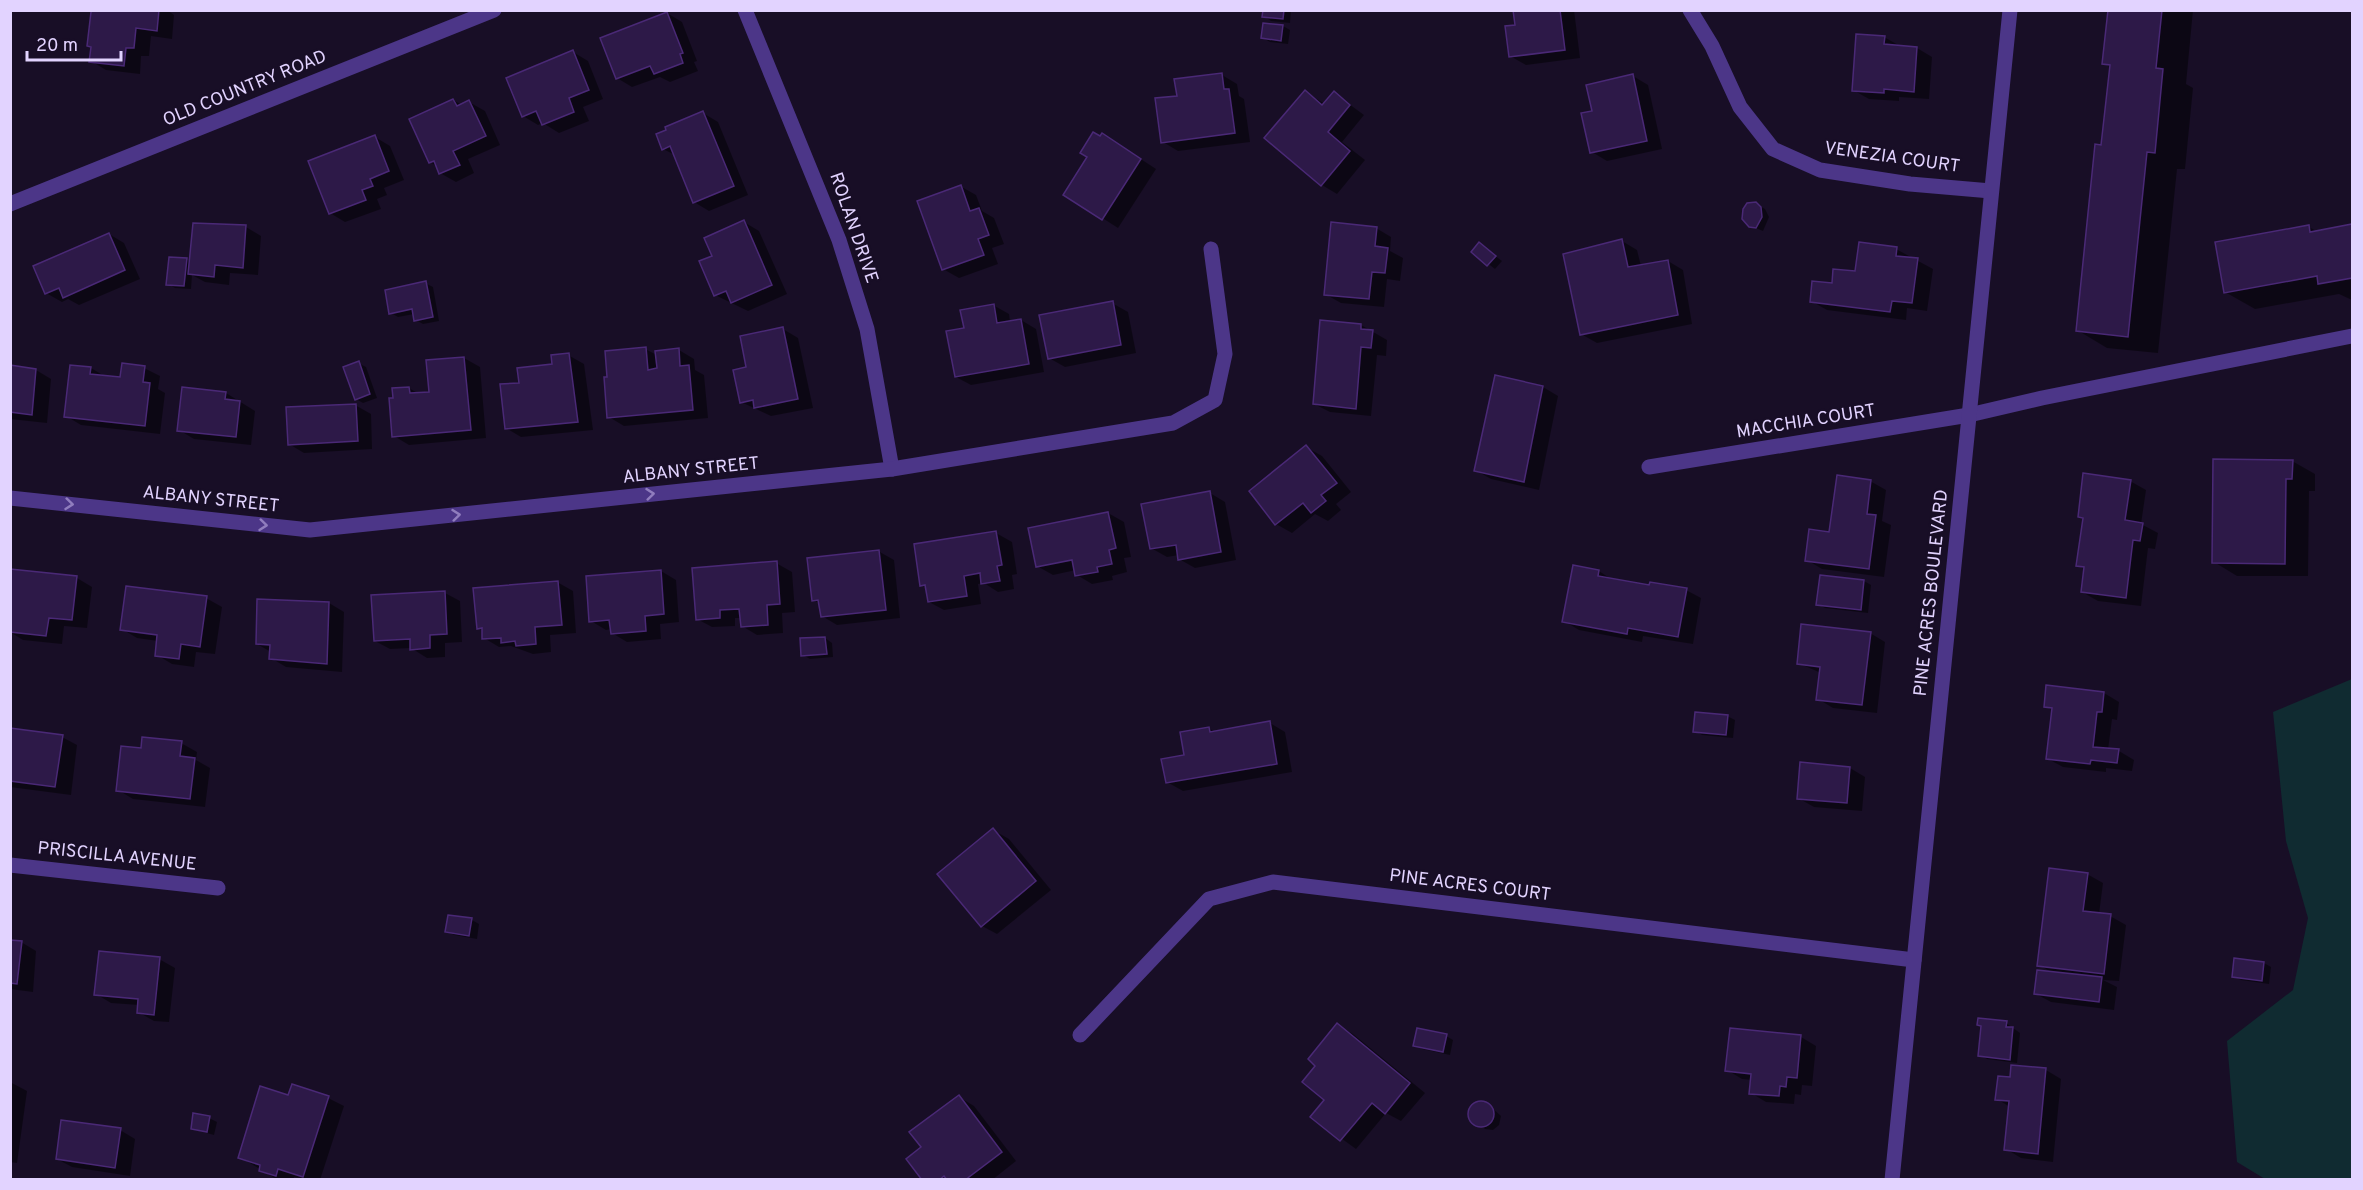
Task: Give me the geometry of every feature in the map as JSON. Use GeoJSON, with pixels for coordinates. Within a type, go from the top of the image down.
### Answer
{"type":"FeatureCollection","features":[{"type":"Feature","properties":{"kind":"street","name":"ROLAN DRIVE"},"geometry":{"type":"LineString","coordinates":[[745,10],[839,240],[867,329],[892,469]]}},
{"type":"Feature","properties":{"kind":"street","name":"VENEZIA COURT"},"geometry":{"type":"LineString","coordinates":[[1690,10],[1712,46],[1740,107],[1773,148],[1820,170],[1910,184],[1991,191]]}},
{"type":"Feature","properties":{"kind":"street","name":"PINE ACRES BOULEVARD"},"geometry":{"type":"LineString","coordinates":[[1892,1179],[2010,10]]}},
{"type":"Feature","properties":{"kind":"street","name":"OLD COUNTRY ROAD"},"geometry":{"type":"LineString","coordinates":[[10,204],[492,11]]}},
{"type":"Feature","properties":{"kind":"street","name":"ALBANY STREET"},"geometry":{"type":"LineString","coordinates":[[10,498],[310,530],[892,469],[1173,423],[1215,400],[1225,354],[1211,249]]}},
{"type":"Feature","properties":{"kind":"street","name":"MACCHIA COURT"},"geometry":{"type":"LineString","coordinates":[[1649,467],[1969,415],[2042,398],[2352,336]]}},
{"type":"Feature","properties":{"kind":"street","name":"PRISCILLA AVENUE"},"geometry":{"type":"LineString","coordinates":[[10,865],[219,888]]}},
{"type":"Feature","properties":{"kind":"street","name":"PINE ACRES COURT"},"geometry":{"type":"LineString","coordinates":[[1080,1035],[1209,899],[1273,882],[1914,960]]}},
{"type":"Feature","properties":{"kind":"green space"},"geometry":{"type":"Polygon","coordinates":[[[2352,679],[2352,1179],[2265,1179],[2237,1162],[2227,1041],[2293,990],[2308,918],[2286,841],[2273,712],[2352,679]]]}},
{"type":"Feature","properties":{"kind":"building"},"geometry":{"type":"Polygon","coordinates":[[[94,10],[159,10],[157,31],[136,28],[134,48],[126,48],[124,66],[89,62],[91,47],[87,46],[91,12],[94,10]]]}},
{"type":"Feature","properties":{"kind":"building"},"geometry":{"type":"Polygon","coordinates":[[[1263,10],[1284,10],[1283,19],[1262,17],[1263,10]]]}},
{"type":"Feature","properties":{"kind":"building"},"geometry":{"type":"Polygon","coordinates":[[[1513,10],[1560,10],[1565,50],[1509,57],[1505,26],[1515,25],[1513,10]]]}},
{"type":"Feature","properties":{"kind":"building"},"geometry":{"type":"Polygon","coordinates":[[[2108,10],[2162,10],[2156,68],[2163,69],[2155,153],[2147,152],[2128,337],[2076,331],[2095,144],[2101,145],[2110,65],[2102,64],[2108,10]]]}},
{"type":"Feature","properties":{"kind":"building"},"geometry":{"type":"Polygon","coordinates":[[[667,12],[683,53],[680,54],[683,63],[654,74],[650,66],[616,79],[600,38],[667,12]]]}},
{"type":"Feature","properties":{"kind":"building"},"geometry":{"type":"Polygon","coordinates":[[[1263,23],[1283,25],[1281,41],[1261,38],[1263,23]]]}},
{"type":"Feature","properties":{"kind":"building"},"geometry":{"type":"Polygon","coordinates":[[[1856,34],[1885,36],[1884,44],[1917,47],[1914,92],[1884,89],[1884,93],[1852,91],[1856,34]]]}},
{"type":"Feature","properties":{"kind":"building"},"geometry":{"type":"Polygon","coordinates":[[[573,50],[589,90],[569,98],[574,112],[542,125],[536,111],[522,117],[506,78],[573,50]]]}},
{"type":"Feature","properties":{"kind":"building"},"geometry":{"type":"Polygon","coordinates":[[[1222,73],[1224,89],[1229,89],[1235,133],[1161,143],[1155,98],[1177,96],[1174,79],[1222,73]]]}},
{"type":"Feature","properties":{"kind":"building"},"geometry":{"type":"Polygon","coordinates":[[[1633,74],[1647,141],[1590,153],[1581,113],[1592,111],[1586,85],[1633,74]]]}},
{"type":"Feature","properties":{"kind":"building"},"geometry":{"type":"Polygon","coordinates":[[[1305,90],[1322,105],[1334,91],[1350,105],[1328,132],[1350,151],[1321,186],[1264,138],[1305,90]]]}},
{"type":"Feature","properties":{"kind":"building"},"geometry":{"type":"Polygon","coordinates":[[[453,99],[457,106],[469,100],[486,136],[453,151],[460,165],[439,174],[434,161],[429,163],[409,119],[453,99]]]}},
{"type":"Feature","properties":{"kind":"building"},"geometry":{"type":"Polygon","coordinates":[[[703,111],[734,186],[693,203],[670,146],[662,150],[656,134],[666,130],[665,127],[703,111]]]}},
{"type":"Feature","properties":{"kind":"building"},"geometry":{"type":"Polygon","coordinates":[[[1093,132],[1100,136],[1102,133],[1141,159],[1102,220],[1063,195],[1087,157],[1080,153],[1093,132]]]}},
{"type":"Feature","properties":{"kind":"building"},"geometry":{"type":"Polygon","coordinates":[[[375,135],[389,171],[370,179],[373,186],[362,190],[366,200],[329,214],[308,161],[375,135]]]}},
{"type":"Feature","properties":{"kind":"building"},"geometry":{"type":"Polygon","coordinates":[[[961,185],[970,211],[979,208],[989,235],[978,239],[984,255],[942,270],[917,201],[961,185]]]}},
{"type":"Feature","properties":{"kind":"building"},"geometry":{"type":"Polygon","coordinates":[[[1756,202],[1761,207],[1762,217],[1756,228],[1749,227],[1742,219],[1743,209],[1747,203],[1756,202]]]}},
{"type":"Feature","properties":{"kind":"building"},"geometry":{"type":"Polygon","coordinates":[[[744,220],[772,285],[731,303],[726,291],[714,296],[699,261],[712,256],[704,238],[744,220]]]}},
{"type":"Feature","properties":{"kind":"building"},"geometry":{"type":"Polygon","coordinates":[[[1331,222],[1377,227],[1375,246],[1388,248],[1385,273],[1372,272],[1369,299],[1324,295],[1331,222]]]}},
{"type":"Feature","properties":{"kind":"building"},"geometry":{"type":"Polygon","coordinates":[[[193,223],[246,225],[243,268],[215,265],[214,277],[188,274],[193,223]]]}},
{"type":"Feature","properties":{"kind":"building"},"geometry":{"type":"Polygon","coordinates":[[[2352,224],[2352,278],[2318,284],[2317,276],[2224,293],[2215,242],[2309,225],[2310,232],[2352,224]]]}},
{"type":"Feature","properties":{"kind":"building"},"geometry":{"type":"Polygon","coordinates":[[[109,233],[125,270],[63,298],[59,288],[45,294],[33,266],[109,233]]]}},
{"type":"Feature","properties":{"kind":"building"},"geometry":{"type":"Polygon","coordinates":[[[1622,239],[1628,267],[1668,260],[1678,315],[1580,335],[1563,254],[1622,239]]]}},
{"type":"Feature","properties":{"kind":"building"},"geometry":{"type":"Polygon","coordinates":[[[1479,242],[1496,256],[1487,266],[1471,252],[1479,242]]]}},
{"type":"Feature","properties":{"kind":"building"},"geometry":{"type":"Polygon","coordinates":[[[1859,242],[1897,247],[1896,256],[1918,258],[1912,303],[1892,301],[1890,312],[1810,302],[1812,281],[1832,283],[1833,269],[1855,271],[1859,242]]]}},
{"type":"Feature","properties":{"kind":"building"},"geometry":{"type":"Polygon","coordinates":[[[169,257],[187,258],[184,286],[166,285],[169,257]]]}},
{"type":"Feature","properties":{"kind":"building"},"geometry":{"type":"Polygon","coordinates":[[[426,281],[433,317],[414,321],[412,309],[389,314],[385,290],[426,281]]]}},
{"type":"Feature","properties":{"kind":"building"},"geometry":{"type":"Polygon","coordinates":[[[1113,301],[1121,345],[1048,359],[1039,315],[1113,301]]]}},
{"type":"Feature","properties":{"kind":"building"},"geometry":{"type":"Polygon","coordinates":[[[994,304],[997,323],[1021,319],[1029,364],[955,377],[946,331],[964,328],[960,310],[994,304]]]}},
{"type":"Feature","properties":{"kind":"building"},"geometry":{"type":"Polygon","coordinates":[[[1320,320],[1361,324],[1361,329],[1373,330],[1371,348],[1361,347],[1356,409],[1313,404],[1320,320]]]}},
{"type":"Feature","properties":{"kind":"building"},"geometry":{"type":"Polygon","coordinates":[[[783,327],[798,399],[754,408],[753,400],[740,403],[733,370],[746,367],[740,336],[783,327]]]}},
{"type":"Feature","properties":{"kind":"building"},"geometry":{"type":"Polygon","coordinates":[[[646,347],[648,370],[657,368],[655,351],[679,348],[680,366],[689,365],[693,410],[607,418],[605,351],[646,347]]]}},
{"type":"Feature","properties":{"kind":"building"},"geometry":{"type":"Polygon","coordinates":[[[569,353],[578,422],[505,429],[500,384],[519,383],[517,368],[552,364],[551,355],[569,353]]]}},
{"type":"Feature","properties":{"kind":"building"},"geometry":{"type":"Polygon","coordinates":[[[464,357],[471,430],[392,437],[389,398],[393,398],[392,388],[409,387],[410,393],[429,392],[426,360],[464,357]]]}},
{"type":"Feature","properties":{"kind":"building"},"geometry":{"type":"Polygon","coordinates":[[[359,361],[370,394],[355,400],[343,367],[359,361]]]}},
{"type":"Feature","properties":{"kind":"building"},"geometry":{"type":"Polygon","coordinates":[[[122,363],[145,366],[143,382],[150,383],[145,426],[64,417],[70,365],[91,367],[90,374],[120,377],[122,363]]]}},
{"type":"Feature","properties":{"kind":"building"},"geometry":{"type":"Polygon","coordinates":[[[10,365],[36,369],[32,415],[10,412],[10,365]]]}},
{"type":"Feature","properties":{"kind":"building"},"geometry":{"type":"Polygon","coordinates":[[[1495,375],[1543,386],[1524,482],[1474,471],[1495,375]]]}},
{"type":"Feature","properties":{"kind":"building"},"geometry":{"type":"Polygon","coordinates":[[[182,387],[226,392],[225,399],[240,401],[236,437],[177,431],[182,387]]]}},
{"type":"Feature","properties":{"kind":"building"},"geometry":{"type":"Polygon","coordinates":[[[356,404],[358,441],[288,445],[286,407],[356,404]]]}},
{"type":"Feature","properties":{"kind":"building"},"geometry":{"type":"Polygon","coordinates":[[[1306,445],[1337,483],[1321,495],[1326,501],[1311,513],[1303,503],[1275,525],[1249,491],[1306,445]]]}},
{"type":"Feature","properties":{"kind":"building"},"geometry":{"type":"Polygon","coordinates":[[[2213,459],[2293,460],[2292,479],[2286,479],[2285,564],[2212,563],[2213,459]]]}},
{"type":"Feature","properties":{"kind":"building"},"geometry":{"type":"Polygon","coordinates":[[[2083,473],[2131,480],[2125,520],[2143,523],[2140,541],[2133,540],[2126,598],[2081,592],[2084,567],[2076,566],[2083,518],[2078,517],[2083,473]]]}},
{"type":"Feature","properties":{"kind":"building"},"geometry":{"type":"Polygon","coordinates":[[[1837,475],[1871,480],[1867,514],[1876,515],[1869,569],[1805,561],[1809,529],[1829,532],[1837,475]]]}},
{"type":"Feature","properties":{"kind":"building"},"geometry":{"type":"Polygon","coordinates":[[[1210,491],[1221,552],[1178,560],[1176,545],[1150,549],[1141,504],[1210,491]]]}},
{"type":"Feature","properties":{"kind":"building"},"geometry":{"type":"Polygon","coordinates":[[[1108,512],[1116,548],[1109,550],[1112,564],[1097,567],[1098,572],[1075,576],[1072,560],[1036,567],[1028,528],[1108,512]]]}},
{"type":"Feature","properties":{"kind":"building"},"geometry":{"type":"Polygon","coordinates":[[[996,531],[1002,565],[997,566],[1000,581],[981,584],[980,573],[964,576],[967,596],[928,602],[925,585],[920,586],[914,544],[996,531]]]}},
{"type":"Feature","properties":{"kind":"building"},"geometry":{"type":"Polygon","coordinates":[[[879,550],[886,610],[821,617],[818,600],[812,601],[807,558],[879,550]]]}},
{"type":"Feature","properties":{"kind":"building"},"geometry":{"type":"Polygon","coordinates":[[[777,561],[780,604],[767,605],[768,625],[741,627],[739,609],[720,610],[720,618],[696,620],[692,568],[777,561]]]}},
{"type":"Feature","properties":{"kind":"building"},"geometry":{"type":"Polygon","coordinates":[[[1573,565],[1599,570],[1598,576],[1649,585],[1650,582],[1687,588],[1678,637],[1628,628],[1627,634],[1562,622],[1573,565]]]}},
{"type":"Feature","properties":{"kind":"building"},"geometry":{"type":"Polygon","coordinates":[[[10,569],[77,576],[72,620],[49,618],[46,636],[10,632],[10,569]]]}},
{"type":"Feature","properties":{"kind":"building"},"geometry":{"type":"Polygon","coordinates":[[[661,570],[664,614],[645,616],[646,631],[611,634],[609,620],[589,622],[586,576],[661,570]]]}},
{"type":"Feature","properties":{"kind":"building"},"geometry":{"type":"Polygon","coordinates":[[[1820,575],[1864,580],[1861,610],[1816,605],[1820,575]]]}},
{"type":"Feature","properties":{"kind":"building"},"geometry":{"type":"Polygon","coordinates":[[[558,581],[562,625],[535,627],[536,644],[516,646],[515,641],[501,643],[501,638],[482,639],[482,628],[477,629],[473,588],[558,581]]]}},
{"type":"Feature","properties":{"kind":"building"},"geometry":{"type":"Polygon","coordinates":[[[126,586],[207,596],[200,647],[181,644],[179,659],[155,656],[157,635],[120,630],[126,586]]]}},
{"type":"Feature","properties":{"kind":"building"},"geometry":{"type":"Polygon","coordinates":[[[445,591],[447,634],[430,635],[430,648],[410,650],[410,639],[374,641],[371,595],[445,591]]]}},
{"type":"Feature","properties":{"kind":"building"},"geometry":{"type":"Polygon","coordinates":[[[257,599],[329,602],[327,664],[269,659],[270,645],[256,644],[257,599]]]}},
{"type":"Feature","properties":{"kind":"building"},"geometry":{"type":"Polygon","coordinates":[[[1801,624],[1871,632],[1862,705],[1816,700],[1820,667],[1797,664],[1801,624]]]}},
{"type":"Feature","properties":{"kind":"building"},"geometry":{"type":"Polygon","coordinates":[[[825,637],[827,654],[801,656],[800,638],[825,637]]]}},
{"type":"Feature","properties":{"kind":"building"},"geometry":{"type":"Polygon","coordinates":[[[2046,685],[2104,692],[2102,712],[2097,712],[2093,747],[2119,749],[2117,763],[2091,760],[2090,764],[2046,759],[2052,708],[2044,707],[2046,685]]]}},
{"type":"Feature","properties":{"kind":"building"},"geometry":{"type":"Polygon","coordinates":[[[1695,712],[1728,715],[1726,735],[1693,732],[1695,712]]]}},
{"type":"Feature","properties":{"kind":"building"},"geometry":{"type":"Polygon","coordinates":[[[1270,721],[1277,764],[1166,783],[1161,759],[1184,755],[1180,732],[1209,727],[1210,732],[1270,721]]]}},
{"type":"Feature","properties":{"kind":"building"},"geometry":{"type":"Polygon","coordinates":[[[10,728],[63,735],[55,787],[10,781],[10,728]]]}},
{"type":"Feature","properties":{"kind":"building"},"geometry":{"type":"Polygon","coordinates":[[[142,737],[182,741],[180,756],[195,758],[190,799],[116,791],[121,746],[141,748],[142,737]]]}},
{"type":"Feature","properties":{"kind":"building"},"geometry":{"type":"Polygon","coordinates":[[[1800,762],[1850,767],[1847,803],[1797,799],[1800,762]]]}},
{"type":"Feature","properties":{"kind":"building"},"geometry":{"type":"Polygon","coordinates":[[[993,828],[1036,881],[981,927],[937,874],[993,828]]]}},
{"type":"Feature","properties":{"kind":"building"},"geometry":{"type":"Polygon","coordinates":[[[2049,868],[2088,873],[2083,911],[2111,914],[2104,974],[2037,966],[2049,868]]]}},
{"type":"Feature","properties":{"kind":"building"},"geometry":{"type":"Polygon","coordinates":[[[448,915],[472,918],[469,936],[445,932],[448,915]]]}},
{"type":"Feature","properties":{"kind":"building"},"geometry":{"type":"Polygon","coordinates":[[[10,940],[22,941],[17,984],[10,983],[10,940]]]}},
{"type":"Feature","properties":{"kind":"building"},"geometry":{"type":"Polygon","coordinates":[[[99,951],[160,957],[154,1015],[137,1013],[138,999],[94,995],[99,951]]]}},
{"type":"Feature","properties":{"kind":"building"},"geometry":{"type":"Polygon","coordinates":[[[2234,958],[2264,962],[2262,981],[2232,977],[2234,958]]]}},
{"type":"Feature","properties":{"kind":"building"},"geometry":{"type":"Polygon","coordinates":[[[2037,970],[2102,977],[2099,1002],[2034,994],[2037,970]]]}},
{"type":"Feature","properties":{"kind":"building"},"geometry":{"type":"Polygon","coordinates":[[[1978,1018],[2007,1021],[2006,1027],[2013,1027],[2010,1060],[1978,1056],[1981,1026],[1977,1025],[1978,1018]]]}},
{"type":"Feature","properties":{"kind":"building"},"geometry":{"type":"Polygon","coordinates":[[[1337,1023],[1410,1083],[1385,1114],[1372,1103],[1340,1141],[1310,1117],[1324,1100],[1302,1082],[1315,1066],[1308,1059],[1337,1023]]]}},
{"type":"Feature","properties":{"kind":"building"},"geometry":{"type":"Polygon","coordinates":[[[1417,1028],[1447,1034],[1443,1052],[1413,1046],[1417,1028]]]}},
{"type":"Feature","properties":{"kind":"building"},"geometry":{"type":"Polygon","coordinates":[[[1730,1028],[1801,1035],[1797,1078],[1787,1077],[1786,1087],[1780,1086],[1779,1096],[1749,1094],[1751,1074],[1725,1071],[1730,1028]]]}},
{"type":"Feature","properties":{"kind":"building"},"geometry":{"type":"Polygon","coordinates":[[[2011,1065],[2046,1068],[2038,1154],[2004,1150],[2009,1101],[1995,1100],[1998,1076],[2010,1077],[2011,1065]]]}},
{"type":"Feature","properties":{"kind":"building"},"geometry":{"type":"Polygon","coordinates":[[[292,1084],[329,1096],[303,1177],[278,1169],[276,1176],[259,1171],[260,1165],[238,1158],[260,1086],[288,1095],[292,1084]]]}},
{"type":"Feature","properties":{"kind":"building"},"geometry":{"type":"Polygon","coordinates":[[[959,1095],[1002,1152],[965,1180],[947,1180],[944,1176],[939,1180],[922,1180],[906,1159],[921,1147],[909,1132],[959,1095]]]}},
{"type":"Feature","properties":{"kind":"building"},"geometry":{"type":"Polygon","coordinates":[[[1481,1101],[1490,1105],[1494,1114],[1490,1123],[1481,1127],[1472,1123],[1468,1114],[1472,1105],[1481,1101]]]}},
{"type":"Feature","properties":{"kind":"building"},"geometry":{"type":"Polygon","coordinates":[[[193,1113],[210,1116],[207,1132],[191,1129],[193,1113]]]}},
{"type":"Feature","properties":{"kind":"building"},"geometry":{"type":"Polygon","coordinates":[[[61,1120],[121,1128],[115,1168],[56,1159],[61,1120]]]}}]}
